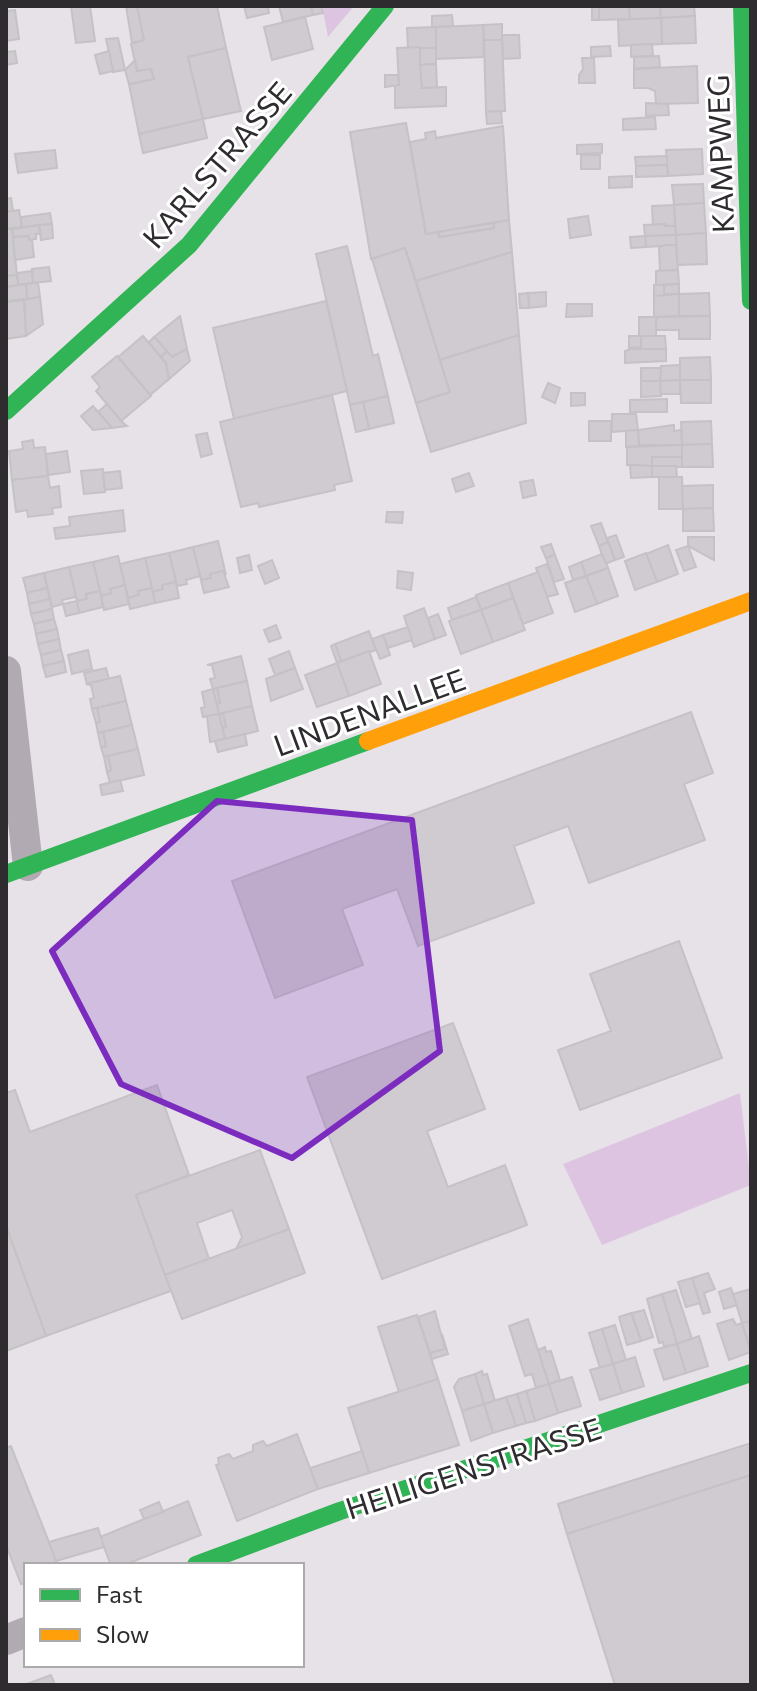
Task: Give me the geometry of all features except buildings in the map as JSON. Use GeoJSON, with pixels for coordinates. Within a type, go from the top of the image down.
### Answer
{"type":"FeatureCollection","features":[{"type":"Feature","properties":{"kind":"street","name":"KARLSTRASSE"},"geometry":{"type":"LineString","coordinates":[[6,411],[189,245],[385,6]]}},
{"type":"Feature","properties":{"kind":"street","name":"KAMPWEG"},"geometry":{"type":"LineString","coordinates":[[742,6],[751,301]]}},
{"type":"Feature","properties":{"kind":"street","name":"LINDENALLEE"},"geometry":{"type":"LineString","coordinates":[[17,870],[751,601]]}},
{"type":"Feature","properties":{"kind":"street"},"geometry":{"type":"LineString","coordinates":[[6,671],[17,870]]}},
{"type":"Feature","properties":{"kind":"street","name":"HEILIGENSTRASSE"},"geometry":{"type":"LineString","coordinates":[[201,1563],[340,1511],[751,1373]]}},
{"type":"Feature","properties":{"kind":"highlighted area"},"geometry":{"type":"Polygon","coordinates":[[[217,801],[412,820],[440,1051],[292,1158],[121,1084],[52,951],[217,801]]]}},
{"type":"Feature","properties":{"kind":"shaded area"},"geometry":{"type":"Polygon","coordinates":[[[322,6],[354,6],[328,37],[322,6]]]}},
{"type":"Feature","properties":{"kind":"shaded area"},"geometry":{"type":"Polygon","coordinates":[[[740,1093],[751,1185],[602,1245],[563,1164],[740,1093]]]}},
{"type":"Feature","properties":{"kind":"traffic: fast"},"geometry":{"type":"LineString","coordinates":[[6,411],[189,245],[385,6]]}},
{"type":"Feature","properties":{"kind":"traffic: fast"},"geometry":{"type":"LineString","coordinates":[[742,6],[751,301]]}},
{"type":"Feature","properties":{"kind":"traffic: fast"},"geometry":{"type":"LineString","coordinates":[[6,874],[368,741]]}},
{"type":"Feature","properties":{"kind":"traffic: fast"},"geometry":{"type":"LineString","coordinates":[[201,1563],[340,1511],[751,1373]]}},
{"type":"Feature","properties":{"kind":"traffic: slow"},"geometry":{"type":"LineString","coordinates":[[368,741],[751,601]]}}]}
